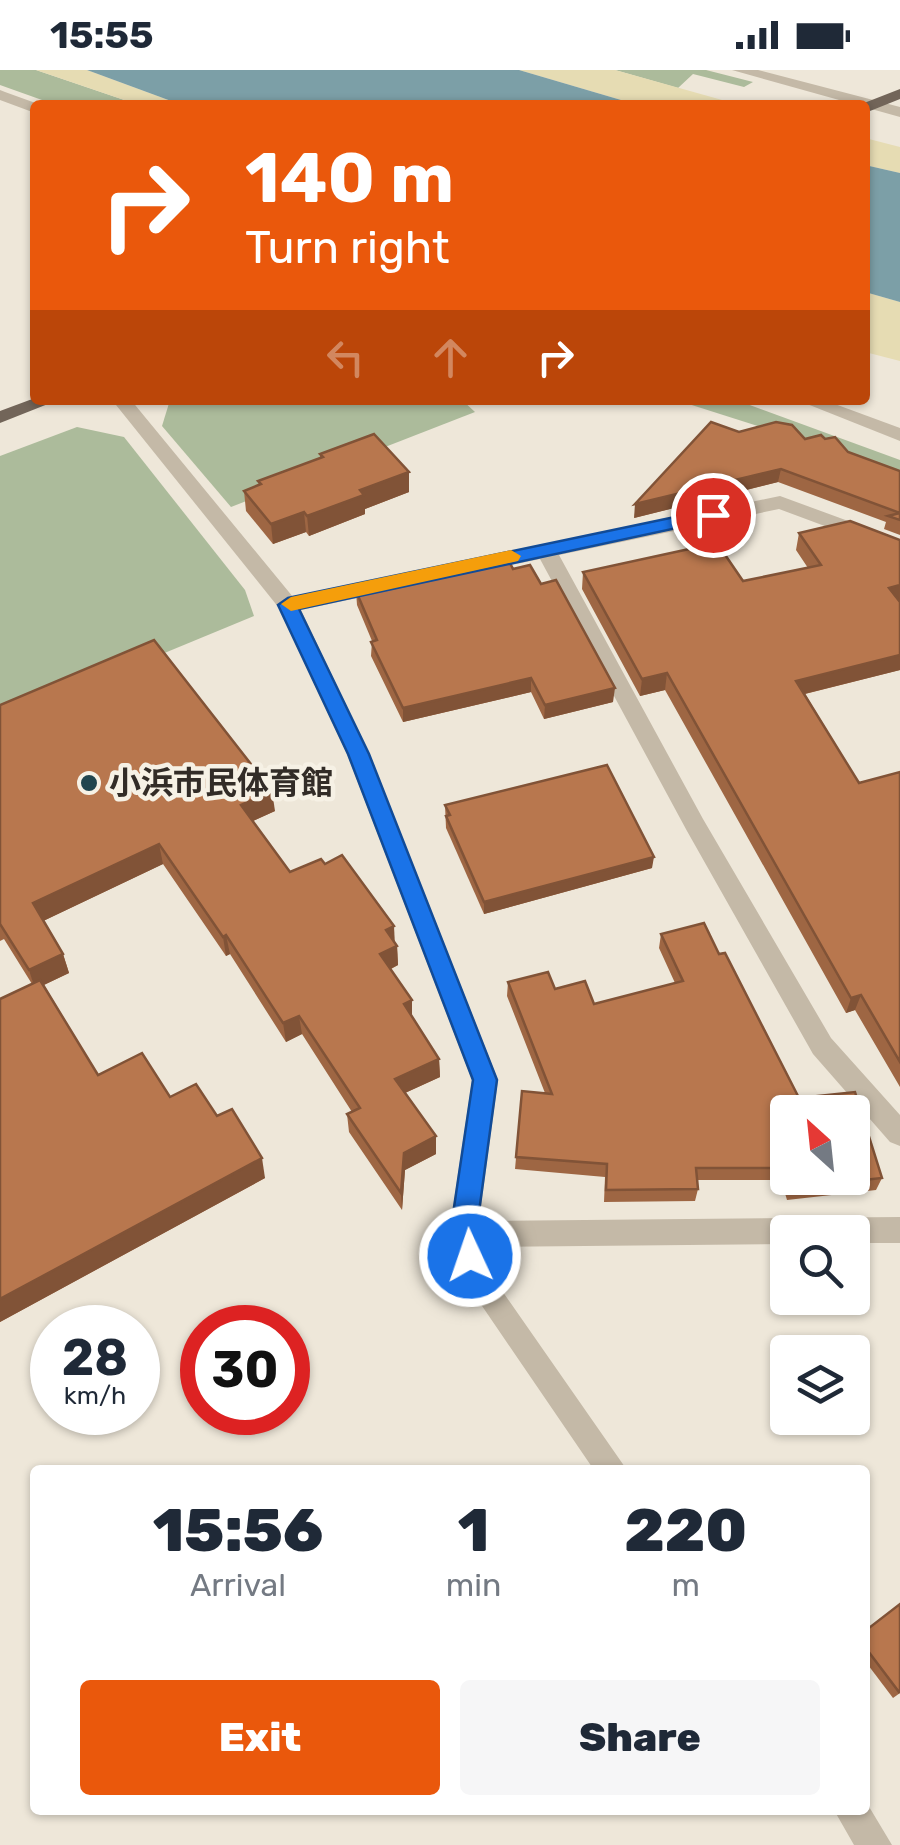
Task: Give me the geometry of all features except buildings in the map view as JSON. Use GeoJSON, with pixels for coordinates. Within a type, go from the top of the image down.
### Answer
{"type":"FeatureCollection","features":[{"type":"Feature","properties":{"kind":"main road"},"geometry":{"type":"LineString","coordinates":[[870,107],[900,94]]}},
{"type":"Feature","properties":{"kind":"main road"},"geometry":{"type":"LineString","coordinates":[[0,417],[35,405]]}},
{"type":"Feature","properties":{"kind":"street"},"geometry":{"type":"LineString","coordinates":[[740,70],[845,100]]}},
{"type":"Feature","properties":{"kind":"street"},"geometry":{"type":"LineString","coordinates":[[0,96],[30,106]]}},
{"type":"Feature","properties":{"kind":"street"},"geometry":{"type":"LineString","coordinates":[[870,107],[900,112]]}},
{"type":"Feature","properties":{"kind":"street"},"geometry":{"type":"LineString","coordinates":[[125,405],[288,605],[358,754],[485,1080],[463,1234],[476,1278],[608,1465]]}},
{"type":"Feature","properties":{"kind":"street"},"geometry":{"type":"LineString","coordinates":[[820,405],[900,434]]}},
{"type":"Feature","properties":{"kind":"street"},"geometry":{"type":"LineString","coordinates":[[288,605],[780,502],[900,548]]}},
{"type":"Feature","properties":{"kind":"street"},"geometry":{"type":"LineString","coordinates":[[544,549],[694,824],[822,1046],[900,1134]]}},
{"type":"Feature","properties":{"kind":"street"},"geometry":{"type":"LineString","coordinates":[[463,1234],[900,1230]]}},
{"type":"Feature","properties":{"kind":"street"},"geometry":{"type":"LineString","coordinates":[[854,1815],[875,1845]]}},
{"type":"Feature","properties":{"kind":"green space"},"geometry":{"type":"Polygon","coordinates":[[[0,70],[36,70],[124,100],[42,100],[0,85],[0,70]]]}},
{"type":"Feature","properties":{"kind":"green space"},"geometry":{"type":"Polygon","coordinates":[[[615,70],[706,70],[753,82],[744,87],[693,74],[678,88],[615,70]]]}},
{"type":"Feature","properties":{"kind":"green space"},"geometry":{"type":"Polygon","coordinates":[[[168,405],[467,405],[475,412],[231,507],[162,426],[168,405]]]}},
{"type":"Feature","properties":{"kind":"green space"},"geometry":{"type":"Polygon","coordinates":[[[692,405],[750,405],[900,460],[900,471],[692,405]]]}},
{"type":"Feature","properties":{"kind":"green space"},"geometry":{"type":"Polygon","coordinates":[[[77,427],[124,437],[245,590],[254,616],[0,721],[0,456],[77,427]]]}},
{"type":"Feature","properties":{"kind":"sand"},"geometry":{"type":"Polygon","coordinates":[[[36,70],[87,70],[168,100],[124,100],[36,70]]]}},
{"type":"Feature","properties":{"kind":"sand"},"geometry":{"type":"Polygon","coordinates":[[[519,70],[615,70],[722,100],[621,100],[519,70]]]}},
{"type":"Feature","properties":{"kind":"sand"},"geometry":{"type":"Polygon","coordinates":[[[870,139],[900,147],[900,173],[870,166],[870,139]]]}},
{"type":"Feature","properties":{"kind":"sand"},"geometry":{"type":"Polygon","coordinates":[[[870,293],[900,302],[900,361],[870,353],[870,293]]]}},
{"type":"Feature","properties":{"kind":"water"},"geometry":{"type":"Polygon","coordinates":[[[87,70],[519,70],[621,100],[168,100],[87,70]]]}},
{"type":"Feature","properties":{"kind":"water"},"geometry":{"type":"Polygon","coordinates":[[[870,166],[900,173],[900,302],[870,293],[870,166]]]}},
{"type":"Feature","properties":{"kind":"slow traffic"},"geometry":{"type":"LineString","coordinates":[[291,604],[511,556]]}},
{"type":"Feature","properties":{"kind":"place","name":"小浜市民体育館"},"geometry":{"type":"Point","coordinates":[89,783]}},
{"type":"Feature","properties":{"kind":"route"},"geometry":{"type":"LineString","coordinates":[[470,1256],[463,1234],[485,1080],[358,754],[288,605],[713,515]]}}]}
